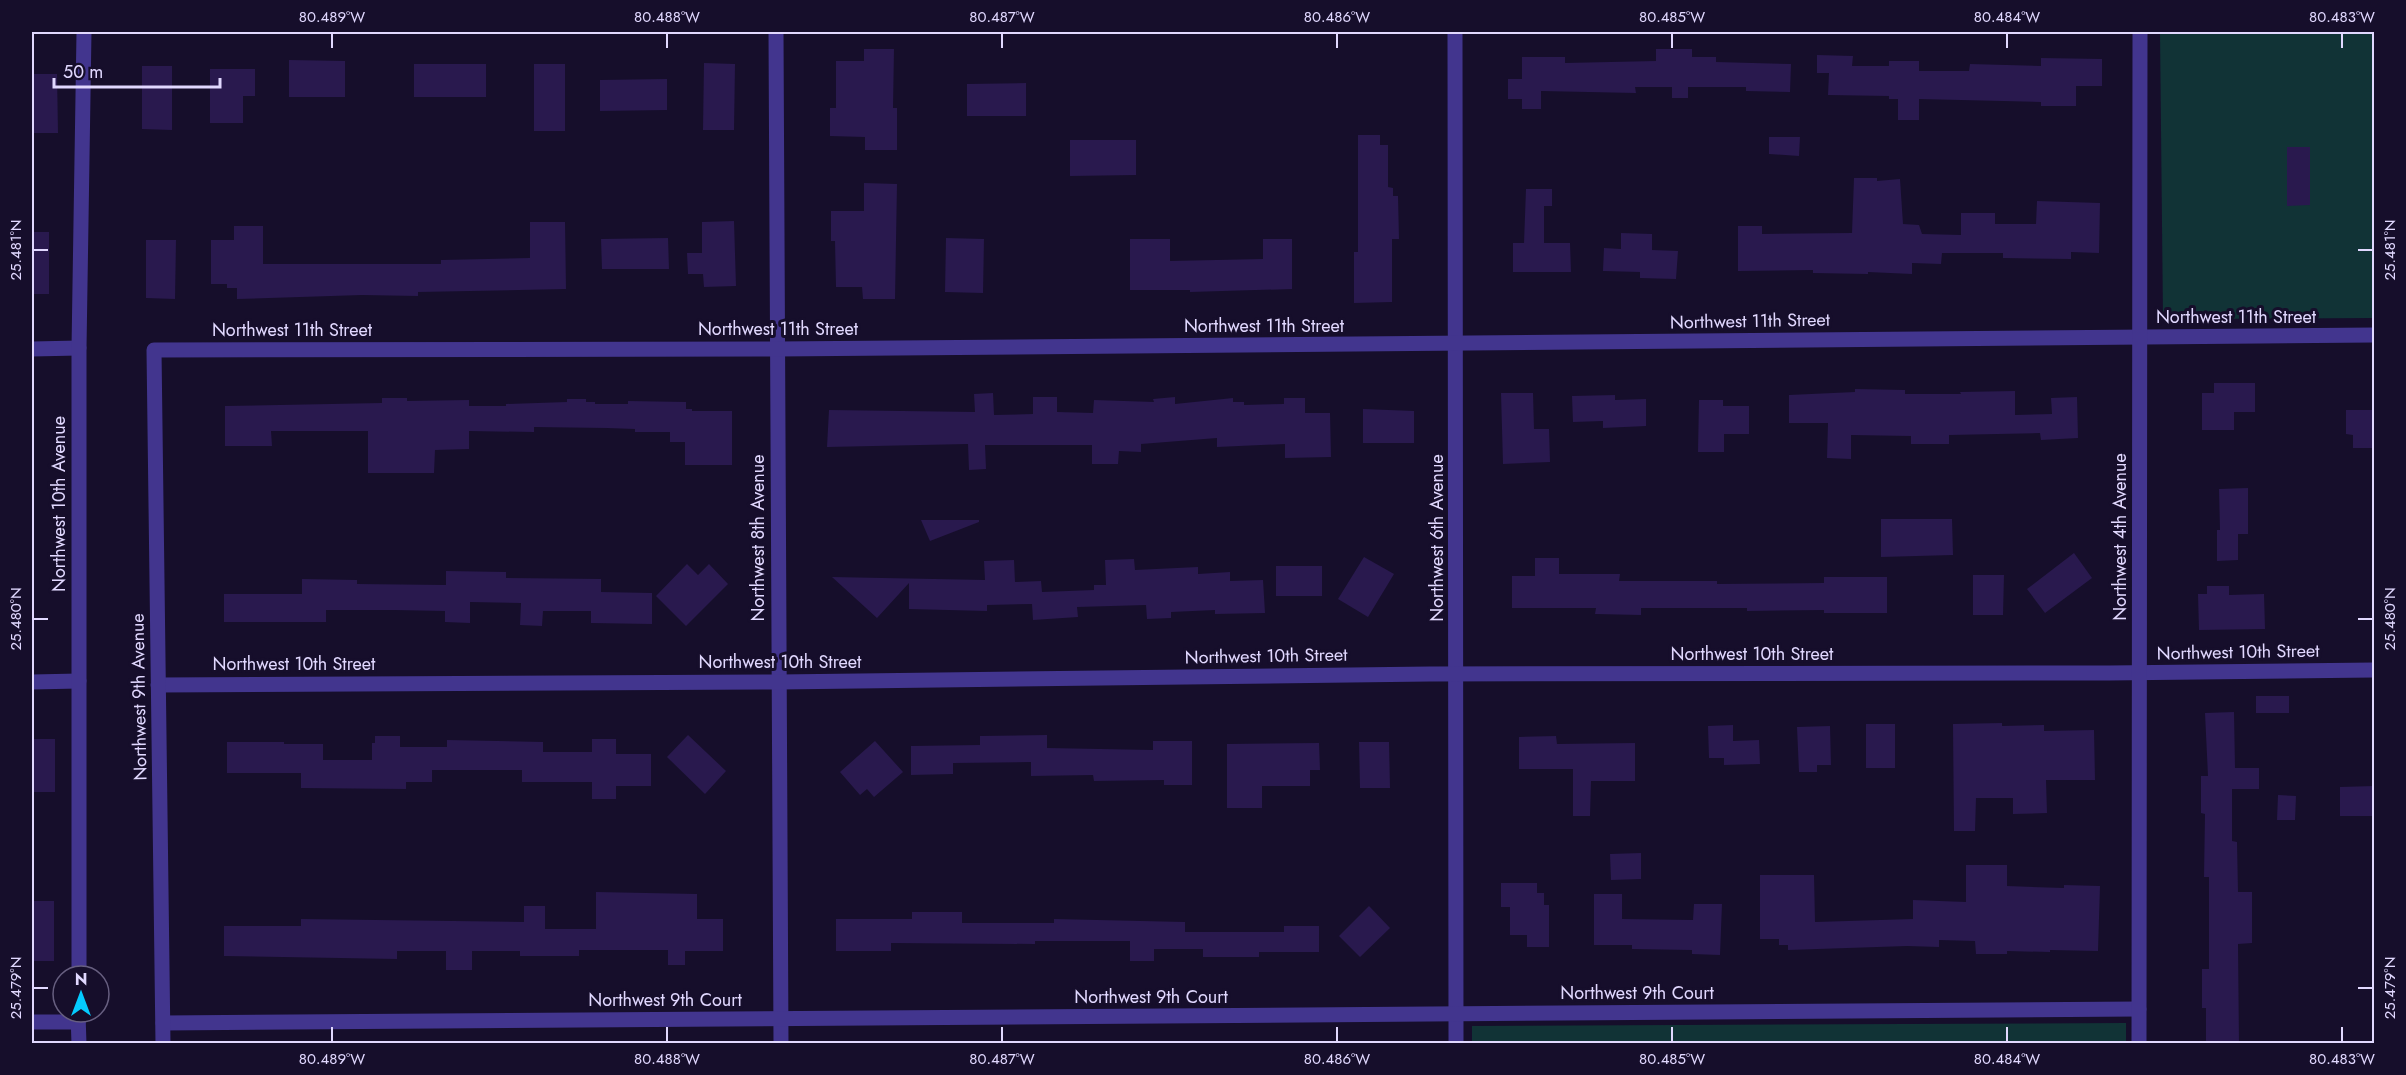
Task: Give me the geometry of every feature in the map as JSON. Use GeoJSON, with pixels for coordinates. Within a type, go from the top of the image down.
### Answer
{"type":"FeatureCollection","features":[{"type":"Feature","properties":{"kind":"street","name":"Northwest 10th Avenue"},"geometry":{"type":"LineString","coordinates":[[78,964],[79,348],[84,32]]}},
{"type":"Feature","properties":{"kind":"street","name":"Northwest 8th Avenue"},"geometry":{"type":"LineString","coordinates":[[776,32],[781,1044]]}},
{"type":"Feature","properties":{"kind":"street","name":"Northwest 6th Avenue"},"geometry":{"type":"LineString","coordinates":[[1455,32],[1456,1044]]}},
{"type":"Feature","properties":{"kind":"street","name":"Northwest 4th Avenue"},"geometry":{"type":"LineString","coordinates":[[2139,1044],[2140,32]]}},
{"type":"Feature","properties":{"kind":"street","name":"Northwest 11th Street"},"geometry":{"type":"LineString","coordinates":[[154,350],[777,349],[2374,335]]}},
{"type":"Feature","properties":{"kind":"street"},"geometry":{"type":"LineString","coordinates":[[32,349],[79,348]]}},
{"type":"Feature","properties":{"kind":"street","name":"Northwest 9th Avenue"},"geometry":{"type":"LineString","coordinates":[[154,350],[163,1044]]}},
{"type":"Feature","properties":{"kind":"street","name":"Northwest 10th Street"},"geometry":{"type":"LineString","coordinates":[[158,685],[779,682],[1457,674],[2374,670]]}},
{"type":"Feature","properties":{"kind":"street"},"geometry":{"type":"LineString","coordinates":[[32,681],[79,681]]}},
{"type":"Feature","properties":{"kind":"street","name":"Northwest 9th Court"},"geometry":{"type":"LineString","coordinates":[[162,1023],[2139,1010]]}},
{"type":"Feature","properties":{"kind":"street"},"geometry":{"type":"LineString","coordinates":[[32,1022],[51,1020]]}},
{"type":"Feature","properties":{"kind":"street"},"geometry":{"type":"LineString","coordinates":[[78,1024],[78,1044]]}},
{"type":"Feature","properties":{"kind":"green space"},"geometry":{"type":"Polygon","coordinates":[[[2160,32],[2374,32],[2374,318],[2163,319],[2160,32]]]}},
{"type":"Feature","properties":{"kind":"green space"},"geometry":{"type":"Polygon","coordinates":[[[2126,1023],[2126,1044],[1472,1043],[1472,1026],[2126,1023]]]}},
{"type":"Feature","properties":{"kind":"building"},"geometry":{"type":"Polygon","coordinates":[[[864,49],[894,49],[893,108],[897,108],[897,150],[865,150],[865,137],[830,136],[830,108],[836,108],[836,61],[864,61],[864,49]]]}},
{"type":"Feature","properties":{"kind":"building"},"geometry":{"type":"Polygon","coordinates":[[[1656,49],[1692,49],[1692,57],[1716,57],[1716,62],[1791,64],[1790,92],[1746,91],[1746,87],[1688,87],[1688,98],[1672,98],[1672,87],[1635,87],[1636,93],[1541,91],[1541,109],[1522,109],[1522,99],[1508,99],[1508,79],[1522,79],[1522,57],[1565,57],[1565,63],[1656,61],[1656,49]]]}},
{"type":"Feature","properties":{"kind":"building"},"geometry":{"type":"Polygon","coordinates":[[[1817,55],[1853,56],[1852,66],[1889,66],[1889,61],[1919,61],[1919,71],[1969,71],[1970,64],[2041,66],[2041,58],[2102,59],[2102,86],[2076,86],[2076,106],[2041,106],[2041,102],[1919,99],[1919,120],[1898,120],[1898,99],[1889,99],[1889,96],[1828,95],[1829,73],[1817,73],[1817,55]]]}},
{"type":"Feature","properties":{"kind":"building"},"geometry":{"type":"Polygon","coordinates":[[[289,60],[345,61],[345,97],[289,97],[289,60]]]}},
{"type":"Feature","properties":{"kind":"building"},"geometry":{"type":"Polygon","coordinates":[[[704,63],[735,64],[734,130],[703,130],[704,63]]]}},
{"type":"Feature","properties":{"kind":"building"},"geometry":{"type":"Polygon","coordinates":[[[414,64],[486,64],[486,97],[414,97],[414,64]]]}},
{"type":"Feature","properties":{"kind":"building"},"geometry":{"type":"Polygon","coordinates":[[[534,64],[565,64],[565,131],[534,131],[534,64]]]}},
{"type":"Feature","properties":{"kind":"building"},"geometry":{"type":"Polygon","coordinates":[[[142,66],[172,66],[172,130],[142,129],[142,66]]]}},
{"type":"Feature","properties":{"kind":"building"},"geometry":{"type":"Polygon","coordinates":[[[210,69],[255,69],[255,96],[243,96],[243,123],[210,123],[210,69]]]}},
{"type":"Feature","properties":{"kind":"building"},"geometry":{"type":"Polygon","coordinates":[[[32,74],[57,74],[58,133],[32,133],[32,74]]]}},
{"type":"Feature","properties":{"kind":"building"},"geometry":{"type":"Polygon","coordinates":[[[667,79],[667,110],[600,111],[600,80],[667,79]]]}},
{"type":"Feature","properties":{"kind":"building"},"geometry":{"type":"Polygon","coordinates":[[[1026,83],[1026,116],[967,116],[967,84],[1026,83]]]}},
{"type":"Feature","properties":{"kind":"building"},"geometry":{"type":"Polygon","coordinates":[[[1358,135],[1380,135],[1380,145],[1388,145],[1388,187],[1393,188],[1393,196],[1398,196],[1399,239],[1392,239],[1392,302],[1354,303],[1354,252],[1358,252],[1358,135]]]}},
{"type":"Feature","properties":{"kind":"building"},"geometry":{"type":"Polygon","coordinates":[[[1769,137],[1800,137],[1799,156],[1769,154],[1769,137]]]}},
{"type":"Feature","properties":{"kind":"building"},"geometry":{"type":"Polygon","coordinates":[[[1070,140],[1136,140],[1136,175],[1070,176],[1070,140]]]}},
{"type":"Feature","properties":{"kind":"building"},"geometry":{"type":"Polygon","coordinates":[[[2287,147],[2310,147],[2310,205],[2287,206],[2287,147]]]}},
{"type":"Feature","properties":{"kind":"building"},"geometry":{"type":"Polygon","coordinates":[[[1854,178],[1877,178],[1877,181],[1900,179],[1903,224],[1919,225],[1922,234],[1961,235],[1961,213],[1995,213],[1995,224],[2036,224],[2037,201],[2100,203],[2099,253],[2071,252],[2071,259],[2003,258],[2003,253],[1942,253],[1941,264],[1912,263],[1912,274],[1813,273],[1813,270],[1738,271],[1738,226],[1762,226],[1762,234],[1852,233],[1854,178]]]}},
{"type":"Feature","properties":{"kind":"building"},"geometry":{"type":"Polygon","coordinates":[[[864,183],[897,184],[895,299],[863,299],[862,287],[836,287],[835,241],[831,241],[831,211],[864,211],[864,183]]]}},
{"type":"Feature","properties":{"kind":"building"},"geometry":{"type":"Polygon","coordinates":[[[1526,189],[1552,189],[1552,206],[1544,206],[1544,243],[1570,243],[1571,272],[1513,272],[1513,243],[1524,243],[1526,189]]]}},
{"type":"Feature","properties":{"kind":"building"},"geometry":{"type":"Polygon","coordinates":[[[734,221],[736,286],[704,287],[703,274],[688,274],[687,253],[702,253],[702,222],[734,221]]]}},
{"type":"Feature","properties":{"kind":"building"},"geometry":{"type":"Polygon","coordinates":[[[530,222],[565,222],[566,289],[418,292],[418,296],[362,295],[237,299],[237,288],[227,288],[227,284],[211,284],[211,240],[234,240],[234,226],[263,226],[263,264],[441,264],[441,260],[530,258],[530,222]]]}},
{"type":"Feature","properties":{"kind":"building"},"geometry":{"type":"Polygon","coordinates":[[[32,232],[49,232],[49,294],[32,294],[32,232]]]}},
{"type":"Feature","properties":{"kind":"building"},"geometry":{"type":"Polygon","coordinates":[[[1621,233],[1652,234],[1652,250],[1678,251],[1676,279],[1640,278],[1640,272],[1603,271],[1604,248],[1621,249],[1621,233]]]}},
{"type":"Feature","properties":{"kind":"building"},"geometry":{"type":"Polygon","coordinates":[[[668,238],[669,269],[602,269],[601,239],[668,238]]]}},
{"type":"Feature","properties":{"kind":"building"},"geometry":{"type":"Polygon","coordinates":[[[946,238],[984,239],[983,293],[945,292],[946,238]]]}},
{"type":"Feature","properties":{"kind":"building"},"geometry":{"type":"Polygon","coordinates":[[[1130,239],[1170,239],[1170,261],[1263,259],[1263,239],[1292,239],[1292,289],[1190,292],[1190,290],[1130,290],[1130,239]]]}},
{"type":"Feature","properties":{"kind":"building"},"geometry":{"type":"Polygon","coordinates":[[[146,240],[176,240],[175,299],[146,298],[146,240]]]}},
{"type":"Feature","properties":{"kind":"building"},"geometry":{"type":"Polygon","coordinates":[[[2214,383],[2255,383],[2255,412],[2234,412],[2234,430],[2202,430],[2202,393],[2214,393],[2214,383]]]}},
{"type":"Feature","properties":{"kind":"building"},"geometry":{"type":"Polygon","coordinates":[[[1855,389],[1905,390],[1905,394],[2015,391],[2015,415],[2052,414],[2051,398],[2077,397],[2078,438],[2041,440],[2040,433],[1949,435],[1949,444],[1911,444],[1911,436],[1851,435],[1851,459],[1827,458],[1828,423],[1789,423],[1789,395],[1855,392],[1855,389]]]}},
{"type":"Feature","properties":{"kind":"building"},"geometry":{"type":"Polygon","coordinates":[[[993,393],[994,415],[1033,414],[1033,397],[1057,397],[1057,412],[1093,413],[1094,400],[1154,402],[1153,399],[1175,397],[1175,404],[1233,398],[1233,402],[1244,402],[1244,405],[1284,404],[1284,398],[1305,398],[1305,413],[1330,413],[1331,457],[1285,458],[1285,444],[1217,447],[1217,438],[1141,444],[1141,452],[1119,451],[1118,464],[1092,464],[1092,445],[985,445],[986,469],[969,470],[968,444],[827,447],[829,410],[975,412],[974,394],[993,393]]]}},
{"type":"Feature","properties":{"kind":"building"},"geometry":{"type":"Polygon","coordinates":[[[1501,393],[1533,393],[1534,429],[1549,429],[1550,462],[1503,464],[1501,393]]]}},
{"type":"Feature","properties":{"kind":"building"},"geometry":{"type":"Polygon","coordinates":[[[1615,395],[1615,400],[1646,399],[1646,426],[1603,428],[1603,421],[1573,422],[1572,396],[1615,395]]]}},
{"type":"Feature","properties":{"kind":"building"},"geometry":{"type":"Polygon","coordinates":[[[382,398],[407,398],[407,401],[469,400],[469,406],[567,402],[567,399],[586,399],[586,402],[595,402],[595,404],[628,404],[628,401],[686,402],[686,409],[692,409],[692,411],[732,411],[732,465],[685,465],[685,442],[670,442],[670,432],[635,432],[635,429],[534,427],[534,432],[469,431],[469,449],[435,450],[434,473],[368,473],[368,431],[271,431],[272,446],[225,446],[225,406],[382,403],[382,398]]]}},
{"type":"Feature","properties":{"kind":"building"},"geometry":{"type":"Polygon","coordinates":[[[1699,400],[1723,400],[1723,406],[1749,406],[1749,434],[1724,434],[1724,452],[1698,452],[1699,400]]]}},
{"type":"Feature","properties":{"kind":"building"},"geometry":{"type":"Polygon","coordinates":[[[1363,409],[1414,411],[1414,443],[1363,443],[1363,409]]]}},
{"type":"Feature","properties":{"kind":"building"},"geometry":{"type":"Polygon","coordinates":[[[2346,410],[2374,410],[2374,448],[2353,448],[2353,435],[2346,434],[2346,410]]]}},
{"type":"Feature","properties":{"kind":"building"},"geometry":{"type":"Polygon","coordinates":[[[2248,488],[2248,534],[2238,534],[2238,560],[2217,561],[2217,530],[2220,530],[2219,489],[2248,488]]]}},
{"type":"Feature","properties":{"kind":"building"},"geometry":{"type":"Polygon","coordinates":[[[1881,519],[1952,519],[1953,555],[1881,557],[1881,519]]]}},
{"type":"Feature","properties":{"kind":"building"},"geometry":{"type":"Polygon","coordinates":[[[921,520],[979,520],[979,522],[930,541],[921,520]]]}},
{"type":"Feature","properties":{"kind":"building"},"geometry":{"type":"Polygon","coordinates":[[[2074,553],[2092,578],[2045,613],[2027,589],[2074,553]]]}},
{"type":"Feature","properties":{"kind":"building"},"geometry":{"type":"Polygon","coordinates":[[[1364,557],[1394,574],[1368,617],[1338,599],[1364,557]]]}},
{"type":"Feature","properties":{"kind":"building"},"geometry":{"type":"Polygon","coordinates":[[[1535,558],[1559,558],[1559,574],[1620,574],[1619,581],[1717,581],[1717,584],[1824,583],[1824,577],[1887,577],[1887,613],[1824,613],[1824,610],[1747,611],[1747,608],[1641,608],[1641,615],[1595,614],[1596,608],[1512,608],[1512,576],[1535,576],[1535,558]]]}},
{"type":"Feature","properties":{"kind":"building"},"geometry":{"type":"Polygon","coordinates":[[[1134,559],[1135,570],[1198,567],[1198,574],[1230,572],[1230,581],[1263,580],[1265,613],[1215,614],[1215,610],[1171,612],[1171,618],[1147,619],[1146,605],[1077,607],[1078,617],[1033,620],[1032,604],[987,605],[987,611],[909,609],[909,583],[877,618],[832,577],[985,580],[984,561],[1014,560],[1015,582],[1041,581],[1042,592],[1094,590],[1094,585],[1106,585],[1105,560],[1134,559]]]}},
{"type":"Feature","properties":{"kind":"building"},"geometry":{"type":"Polygon","coordinates":[[[687,564],[698,575],[709,564],[728,584],[686,626],[656,596],[687,564]]]}},
{"type":"Feature","properties":{"kind":"building"},"geometry":{"type":"Polygon","coordinates":[[[1276,566],[1322,566],[1322,596],[1276,596],[1276,566]]]}},
{"type":"Feature","properties":{"kind":"building"},"geometry":{"type":"Polygon","coordinates":[[[446,571],[506,572],[506,578],[601,579],[601,592],[652,593],[652,624],[591,623],[591,611],[543,611],[542,626],[520,625],[521,603],[470,602],[470,623],[445,622],[445,611],[394,610],[326,610],[326,622],[224,622],[224,594],[302,594],[302,579],[357,580],[357,584],[446,585],[446,571]]]}},
{"type":"Feature","properties":{"kind":"building"},"geometry":{"type":"Polygon","coordinates":[[[1973,575],[2004,575],[2003,615],[1973,615],[1973,575]]]}},
{"type":"Feature","properties":{"kind":"building"},"geometry":{"type":"Polygon","coordinates":[[[2207,586],[2229,586],[2229,595],[2264,594],[2265,629],[2199,630],[2198,594],[2207,594],[2207,586]]]}},
{"type":"Feature","properties":{"kind":"building"},"geometry":{"type":"Polygon","coordinates":[[[2256,696],[2289,696],[2289,713],[2256,713],[2256,696]]]}},
{"type":"Feature","properties":{"kind":"building"},"geometry":{"type":"Polygon","coordinates":[[[2234,712],[2235,768],[2259,768],[2259,789],[2232,789],[2232,841],[2237,842],[2238,892],[2252,892],[2252,943],[2238,944],[2239,1044],[2206,1044],[2206,1008],[2202,1008],[2202,969],[2209,969],[2209,877],[2204,877],[2205,814],[2201,813],[2201,776],[2208,776],[2205,713],[2234,712]]]}},
{"type":"Feature","properties":{"kind":"building"},"geometry":{"type":"Polygon","coordinates":[[[2002,723],[2002,726],[2044,725],[2044,731],[2094,730],[2095,780],[2046,780],[2047,813],[2013,814],[2013,798],[1976,798],[1975,831],[1954,831],[1953,724],[2002,723]]]}},
{"type":"Feature","properties":{"kind":"building"},"geometry":{"type":"Polygon","coordinates":[[[1866,724],[1895,724],[1895,768],[1866,768],[1866,724]]]}},
{"type":"Feature","properties":{"kind":"building"},"geometry":{"type":"Polygon","coordinates":[[[1733,725],[1733,741],[1759,740],[1760,764],[1724,765],[1724,758],[1709,758],[1708,726],[1733,725]]]}},
{"type":"Feature","properties":{"kind":"building"},"geometry":{"type":"Polygon","coordinates":[[[1830,726],[1831,765],[1817,765],[1817,772],[1799,772],[1797,727],[1830,726]]]}},
{"type":"Feature","properties":{"kind":"building"},"geometry":{"type":"Polygon","coordinates":[[[688,735],[726,771],[705,794],[667,757],[688,735]]]}},
{"type":"Feature","properties":{"kind":"building"},"geometry":{"type":"Polygon","coordinates":[[[1047,735],[1047,748],[1153,750],[1153,741],[1192,741],[1192,785],[1164,785],[1164,780],[1094,781],[1093,775],[1031,776],[1031,762],[953,763],[953,774],[911,775],[911,746],[980,745],[980,736],[1047,735]]]}},
{"type":"Feature","properties":{"kind":"building"},"geometry":{"type":"Polygon","coordinates":[[[375,736],[400,736],[400,747],[447,747],[447,740],[543,742],[543,752],[592,752],[592,739],[616,739],[616,754],[651,754],[651,786],[616,786],[616,799],[592,799],[592,782],[522,782],[522,770],[432,770],[432,782],[406,782],[406,789],[301,788],[301,773],[227,773],[227,742],[323,744],[323,760],[372,760],[372,743],[375,743],[375,736]]]}},
{"type":"Feature","properties":{"kind":"building"},"geometry":{"type":"Polygon","coordinates":[[[1556,736],[1557,744],[1635,743],[1635,781],[1591,781],[1590,816],[1573,816],[1573,769],[1519,769],[1519,737],[1556,736]]]}},
{"type":"Feature","properties":{"kind":"building"},"geometry":{"type":"Polygon","coordinates":[[[32,739],[55,739],[55,792],[32,792],[32,739]]]}},
{"type":"Feature","properties":{"kind":"building"},"geometry":{"type":"Polygon","coordinates":[[[875,741],[903,772],[874,797],[867,789],[860,795],[840,772],[875,741]]]}},
{"type":"Feature","properties":{"kind":"building"},"geometry":{"type":"Polygon","coordinates":[[[1359,742],[1389,742],[1390,788],[1360,788],[1359,742]]]}},
{"type":"Feature","properties":{"kind":"building"},"geometry":{"type":"Polygon","coordinates":[[[1319,743],[1320,770],[1310,770],[1310,786],[1262,786],[1262,808],[1227,808],[1227,744],[1319,743]]]}},
{"type":"Feature","properties":{"kind":"building"},"geometry":{"type":"Polygon","coordinates":[[[2374,786],[2374,816],[2340,816],[2340,787],[2374,786]]]}},
{"type":"Feature","properties":{"kind":"building"},"geometry":{"type":"Polygon","coordinates":[[[2278,795],[2296,796],[2295,820],[2277,820],[2278,795]]]}},
{"type":"Feature","properties":{"kind":"building"},"geometry":{"type":"Polygon","coordinates":[[[1641,853],[1641,879],[1611,880],[1610,854],[1641,853]]]}},
{"type":"Feature","properties":{"kind":"building"},"geometry":{"type":"Polygon","coordinates":[[[1966,865],[2007,865],[2007,886],[2064,888],[2064,885],[2100,886],[2098,951],[2007,951],[2007,954],[1976,954],[1975,941],[1939,940],[1939,947],[1788,950],[1788,945],[1779,945],[1779,939],[1760,939],[1760,875],[1814,875],[1815,922],[1913,919],[1913,900],[1966,902],[1966,865]]]}},
{"type":"Feature","properties":{"kind":"building"},"geometry":{"type":"Polygon","coordinates":[[[1501,883],[1537,883],[1537,893],[1544,893],[1544,905],[1549,905],[1549,947],[1527,947],[1527,935],[1510,935],[1510,907],[1501,907],[1501,883]]]}},
{"type":"Feature","properties":{"kind":"building"},"geometry":{"type":"Polygon","coordinates":[[[596,892],[697,894],[697,919],[723,919],[723,951],[685,951],[685,965],[668,965],[668,950],[579,950],[579,956],[520,956],[520,951],[472,951],[472,970],[446,970],[446,951],[397,951],[397,959],[224,956],[224,926],[301,926],[301,919],[524,922],[524,906],[545,906],[545,929],[596,929],[596,892]]]}},
{"type":"Feature","properties":{"kind":"building"},"geometry":{"type":"Polygon","coordinates":[[[1594,894],[1622,894],[1622,919],[1693,920],[1694,904],[1722,904],[1720,955],[1692,954],[1692,950],[1632,949],[1632,945],[1594,945],[1594,894]]]}},
{"type":"Feature","properties":{"kind":"building"},"geometry":{"type":"Polygon","coordinates":[[[32,901],[54,901],[54,961],[32,961],[32,901]]]}},
{"type":"Feature","properties":{"kind":"building"},"geometry":{"type":"Polygon","coordinates":[[[1369,906],[1390,928],[1360,957],[1339,936],[1369,906]]]}},
{"type":"Feature","properties":{"kind":"building"},"geometry":{"type":"Polygon","coordinates":[[[912,912],[962,912],[962,923],[1054,923],[1054,919],[1185,922],[1185,932],[1284,932],[1284,926],[1319,926],[1319,952],[1259,952],[1259,957],[1203,957],[1203,949],[1154,949],[1154,961],[1130,961],[1130,941],[1035,941],[1035,944],[891,943],[891,951],[836,951],[836,919],[912,919],[912,912]]]}}]}
